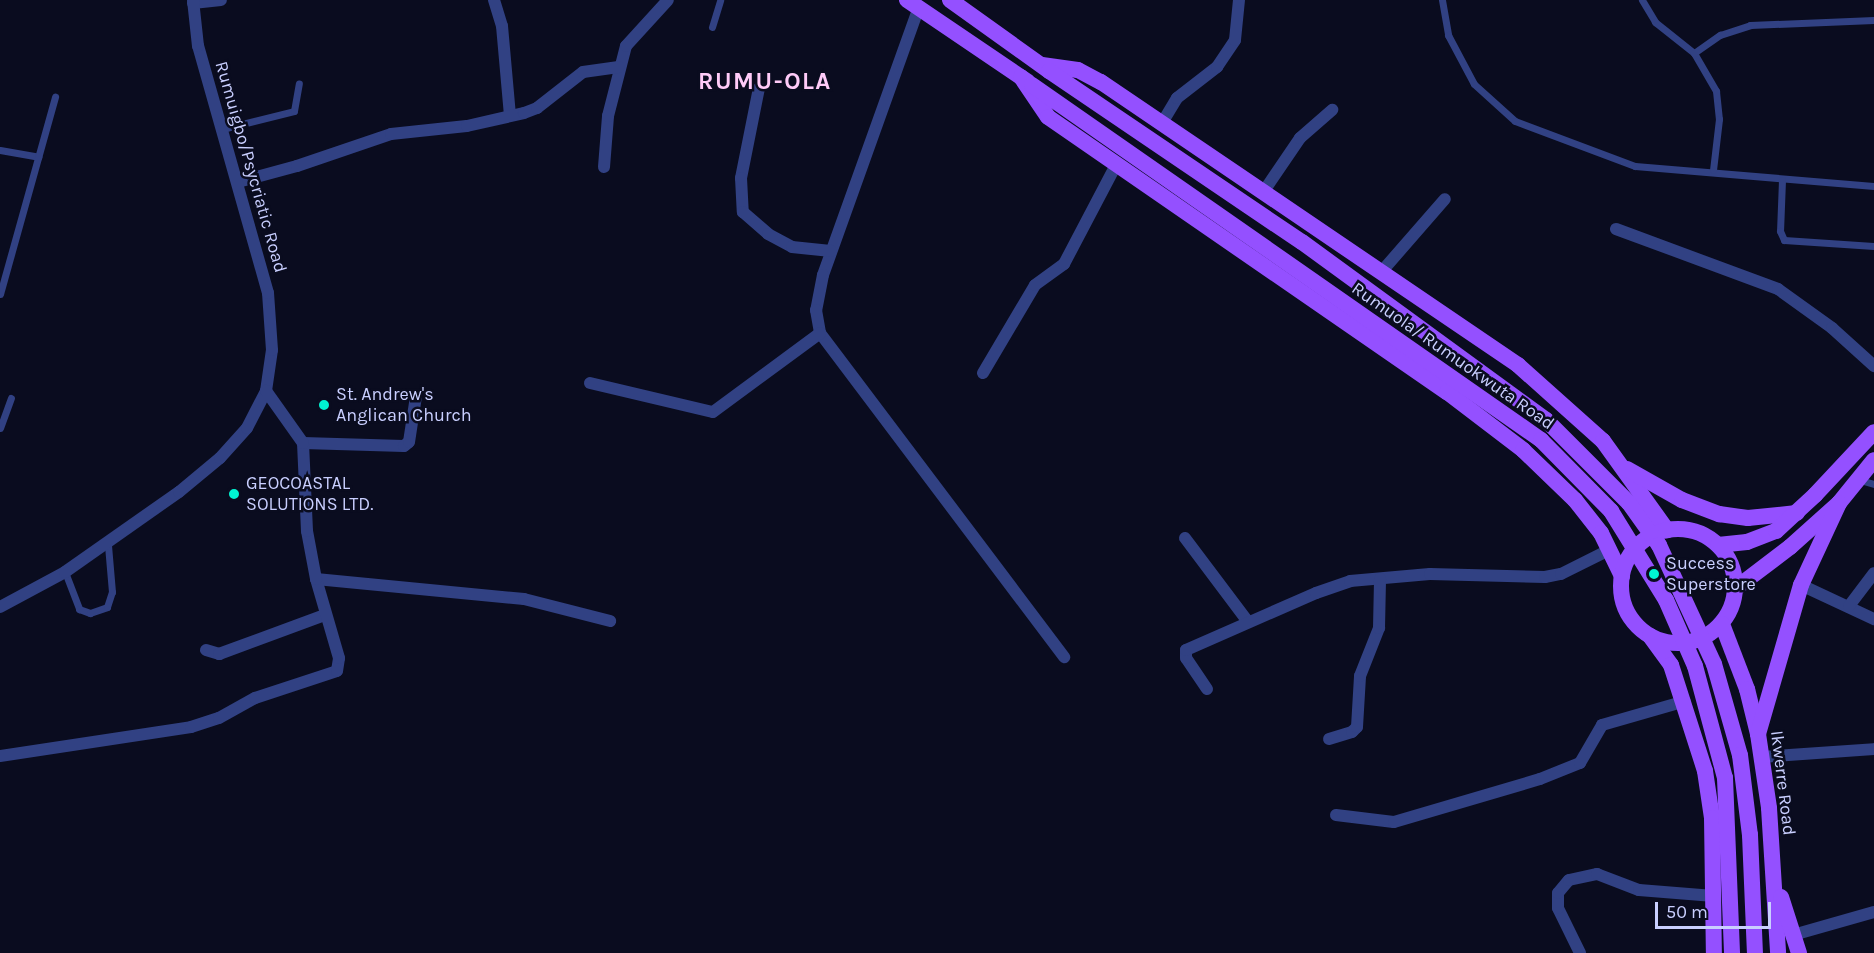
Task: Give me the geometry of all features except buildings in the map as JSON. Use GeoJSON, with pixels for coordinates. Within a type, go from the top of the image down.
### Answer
{"type":"FeatureCollection","features":[{"type":"Feature","properties":{"kind":"main road","name":"Rumuola/ Rumuokwuta Road"},"geometry":{"type":"LineString","coordinates":[[950,0],[1302,242],[1546,420],[1629,502],[1659,545],[1714,664],[1740,755],[1750,836],[1755,953]]}},
{"type":"Feature","properties":{"kind":"main road","name":"Rumuola/ Rumuokwuta Road"},"geometry":{"type":"LineString","coordinates":[[913,3],[1541,440],[1611,511],[1666,600],[1698,677],[1725,778],[1732,953]]}},
{"type":"Feature","properties":{"kind":"main road"},"geometry":{"type":"LineString","coordinates":[[1046,68],[1078,70],[1383,270],[1518,365],[1603,441],[1667,530]]}},
{"type":"Feature","properties":{"kind":"main road"},"geometry":{"type":"LineString","coordinates":[[1027,81],[1048,117],[1115,167],[1447,392],[1523,450],[1575,500],[1609,550],[1622,576]]}},
{"type":"Feature","properties":{"kind":"main road"},"geometry":{"type":"LineString","coordinates":[[1718,545],[1747,542],[1776,531],[1797,513],[1874,432]]}},
{"type":"Feature","properties":{"kind":"main road"},"geometry":{"type":"LineString","coordinates":[[1736,588],[1790,547],[1839,502],[1874,460]]}},
{"type":"Feature","properties":{"kind":"main road"},"geometry":{"type":"LineString","coordinates":[[1621,465],[1683,501],[1719,514],[1748,518],[1797,513]]}},
{"type":"Feature","properties":{"kind":"main road"},"geometry":{"type":"LineString","coordinates":[[1758,734],[1801,585],[1839,502]]}},
{"type":"Feature","properties":{"kind":"main road"},"geometry":{"type":"LineString","coordinates":[[1650,636],[1670,642],[1691,641],[1722,624],[1736,588],[1733,567],[1718,545],[1700,533],[1667,530],[1649,537],[1634,550],[1622,576],[1622,596],[1628,614],[1650,636],[1671,664],[1685,701],[1705,771],[1712,818],[1714,953]]}},
{"type":"Feature","properties":{"kind":"main road","name":"Ikwerre Road"},"geometry":{"type":"LineString","coordinates":[[1722,624],[1747,689],[1758,734],[1773,871],[1778,953]]}},
{"type":"Feature","properties":{"kind":"main road"},"geometry":{"type":"LineString","coordinates":[[1773,871],[1799,953]]}},
{"type":"Feature","properties":{"kind":"street"},"geometry":{"type":"LineString","coordinates":[[193,1],[221,0]]}},
{"type":"Feature","properties":{"kind":"street"},"geometry":{"type":"LineString","coordinates":[[494,0],[502,26],[510,116]]}},
{"type":"Feature","properties":{"kind":"street"},"geometry":{"type":"LineString","coordinates":[[604,166],[608,116],[619,67],[631,38],[668,0]]}},
{"type":"Feature","properties":{"kind":"street"},"geometry":{"type":"LineString","coordinates":[[1162,123],[1176,98],[1217,68],[1235,40],[1239,0]]}},
{"type":"Feature","properties":{"kind":"street","name":"Rumuigbo/Psycriatic Road"},"geometry":{"type":"LineString","coordinates":[[0,607],[65,572],[108,544],[220,458],[247,428],[266,391],[272,350],[268,292],[198,46],[193,1]]}},
{"type":"Feature","properties":{"kind":"street"},"geometry":{"type":"LineString","coordinates":[[913,3],[831,251],[818,301],[820,333],[1064,657]]}},
{"type":"Feature","properties":{"kind":"street"},"geometry":{"type":"LineString","coordinates":[[238,182],[297,166],[391,134],[467,126],[537,108],[583,72],[619,67]]}},
{"type":"Feature","properties":{"kind":"street"},"geometry":{"type":"LineString","coordinates":[[759,88],[741,178],[743,212],[768,234],[792,247],[831,251]]}},
{"type":"Feature","properties":{"kind":"street"},"geometry":{"type":"LineString","coordinates":[[1264,191],[1300,138],[1332,110]]}},
{"type":"Feature","properties":{"kind":"street"},"geometry":{"type":"LineString","coordinates":[[983,373],[1035,285],[1064,264],[1115,167]]}},
{"type":"Feature","properties":{"kind":"street"},"geometry":{"type":"LineString","coordinates":[[1383,270],[1445,199]]}},
{"type":"Feature","properties":{"kind":"street"},"geometry":{"type":"LineString","coordinates":[[1616,229],[1778,289],[1832,328],[1874,366]]}},
{"type":"Feature","properties":{"kind":"street"},"geometry":{"type":"LineString","coordinates":[[590,383],[713,412],[820,333]]}},
{"type":"Feature","properties":{"kind":"street"},"geometry":{"type":"LineString","coordinates":[[0,756],[191,727],[219,718],[255,698],[331,675],[337,671],[339,658],[325,615],[307,531],[303,443],[266,391]]}},
{"type":"Feature","properties":{"kind":"street"},"geometry":{"type":"LineString","coordinates":[[303,443],[404,446],[409,442],[416,396]]}},
{"type":"Feature","properties":{"kind":"street"},"geometry":{"type":"LineString","coordinates":[[1185,538],[1248,622]]}},
{"type":"Feature","properties":{"kind":"street"},"geometry":{"type":"LineString","coordinates":[[1207,689],[1186,658],[1186,650],[1350,581],[1430,574],[1545,577],[1562,574],[1609,550]]}},
{"type":"Feature","properties":{"kind":"street"},"geometry":{"type":"LineString","coordinates":[[1849,606],[1874,573]]}},
{"type":"Feature","properties":{"kind":"street"},"geometry":{"type":"LineString","coordinates":[[316,579],[524,599],[610,621]]}},
{"type":"Feature","properties":{"kind":"street"},"geometry":{"type":"LineString","coordinates":[[1329,739],[1357,727],[1360,676],[1379,628],[1380,579]]}},
{"type":"Feature","properties":{"kind":"street"},"geometry":{"type":"LineString","coordinates":[[1801,585],[1874,619]]}},
{"type":"Feature","properties":{"kind":"street"},"geometry":{"type":"LineString","coordinates":[[206,650],[219,654],[325,615]]}},
{"type":"Feature","properties":{"kind":"street"},"geometry":{"type":"LineString","coordinates":[[1336,815],[1394,822],[1540,779],[1580,763],[1602,725],[1685,701]]}},
{"type":"Feature","properties":{"kind":"street"},"geometry":{"type":"LineString","coordinates":[[1761,757],[1874,749]]}},
{"type":"Feature","properties":{"kind":"street"},"geometry":{"type":"LineString","coordinates":[[1580,953],[1558,909],[1558,893],[1569,880],[1597,874],[1639,890],[1714,896]]}},
{"type":"Feature","properties":{"kind":"street"},"geometry":{"type":"LineString","coordinates":[[1793,935],[1874,912]]}},
{"type":"Feature","properties":{"kind":"lane"},"geometry":{"type":"LineString","coordinates":[[712,27],[720,0]]}},
{"type":"Feature","properties":{"kind":"lane"},"geometry":{"type":"LineString","coordinates":[[1442,0],[1448,35],[1474,84],[1515,121],[1635,166],[1713,170],[1744,177],[1874,186]]}},
{"type":"Feature","properties":{"kind":"lane"},"geometry":{"type":"LineString","coordinates":[[1642,0],[1655,22],[1694,53],[1716,91],[1719,119],[1713,170]]}},
{"type":"Feature","properties":{"kind":"lane"},"geometry":{"type":"LineString","coordinates":[[1694,53],[1720,35],[1750,25],[1874,20]]}},
{"type":"Feature","properties":{"kind":"lane"},"geometry":{"type":"LineString","coordinates":[[222,129],[294,111],[299,83]]}},
{"type":"Feature","properties":{"kind":"lane"},"geometry":{"type":"LineString","coordinates":[[0,294],[55,97]]}},
{"type":"Feature","properties":{"kind":"lane"},"geometry":{"type":"LineString","coordinates":[[0,150],[38,157]]}},
{"type":"Feature","properties":{"kind":"lane"},"geometry":{"type":"LineString","coordinates":[[1782,180],[1780,231],[1784,240],[1874,246]]}},
{"type":"Feature","properties":{"kind":"lane"},"geometry":{"type":"LineString","coordinates":[[0,428],[12,398]]}},
{"type":"Feature","properties":{"kind":"lane"},"geometry":{"type":"LineString","coordinates":[[1857,479],[1874,484]]}},
{"type":"Feature","properties":{"kind":"lane"},"geometry":{"type":"LineString","coordinates":[[65,572],[79,609],[90,613],[107,607],[112,592],[108,544]]}},
{"type":"Feature","properties":{"kind":"place","name":"St. Andrew's Anglican Church"},"geometry":{"type":"Point","coordinates":[324,405]}},
{"type":"Feature","properties":{"kind":"place","name":"GEOCOASTAL SOLUTIONS LTD."},"geometry":{"type":"Point","coordinates":[234,494]}},
{"type":"Feature","properties":{"kind":"place","name":"Success Superstore"},"geometry":{"type":"Point","coordinates":[1654,574]}},
{"type":"Feature","properties":{"kind":"district","name":"RUMU-OLA"},"geometry":{"type":"Point","coordinates":[765,82]}}]}
